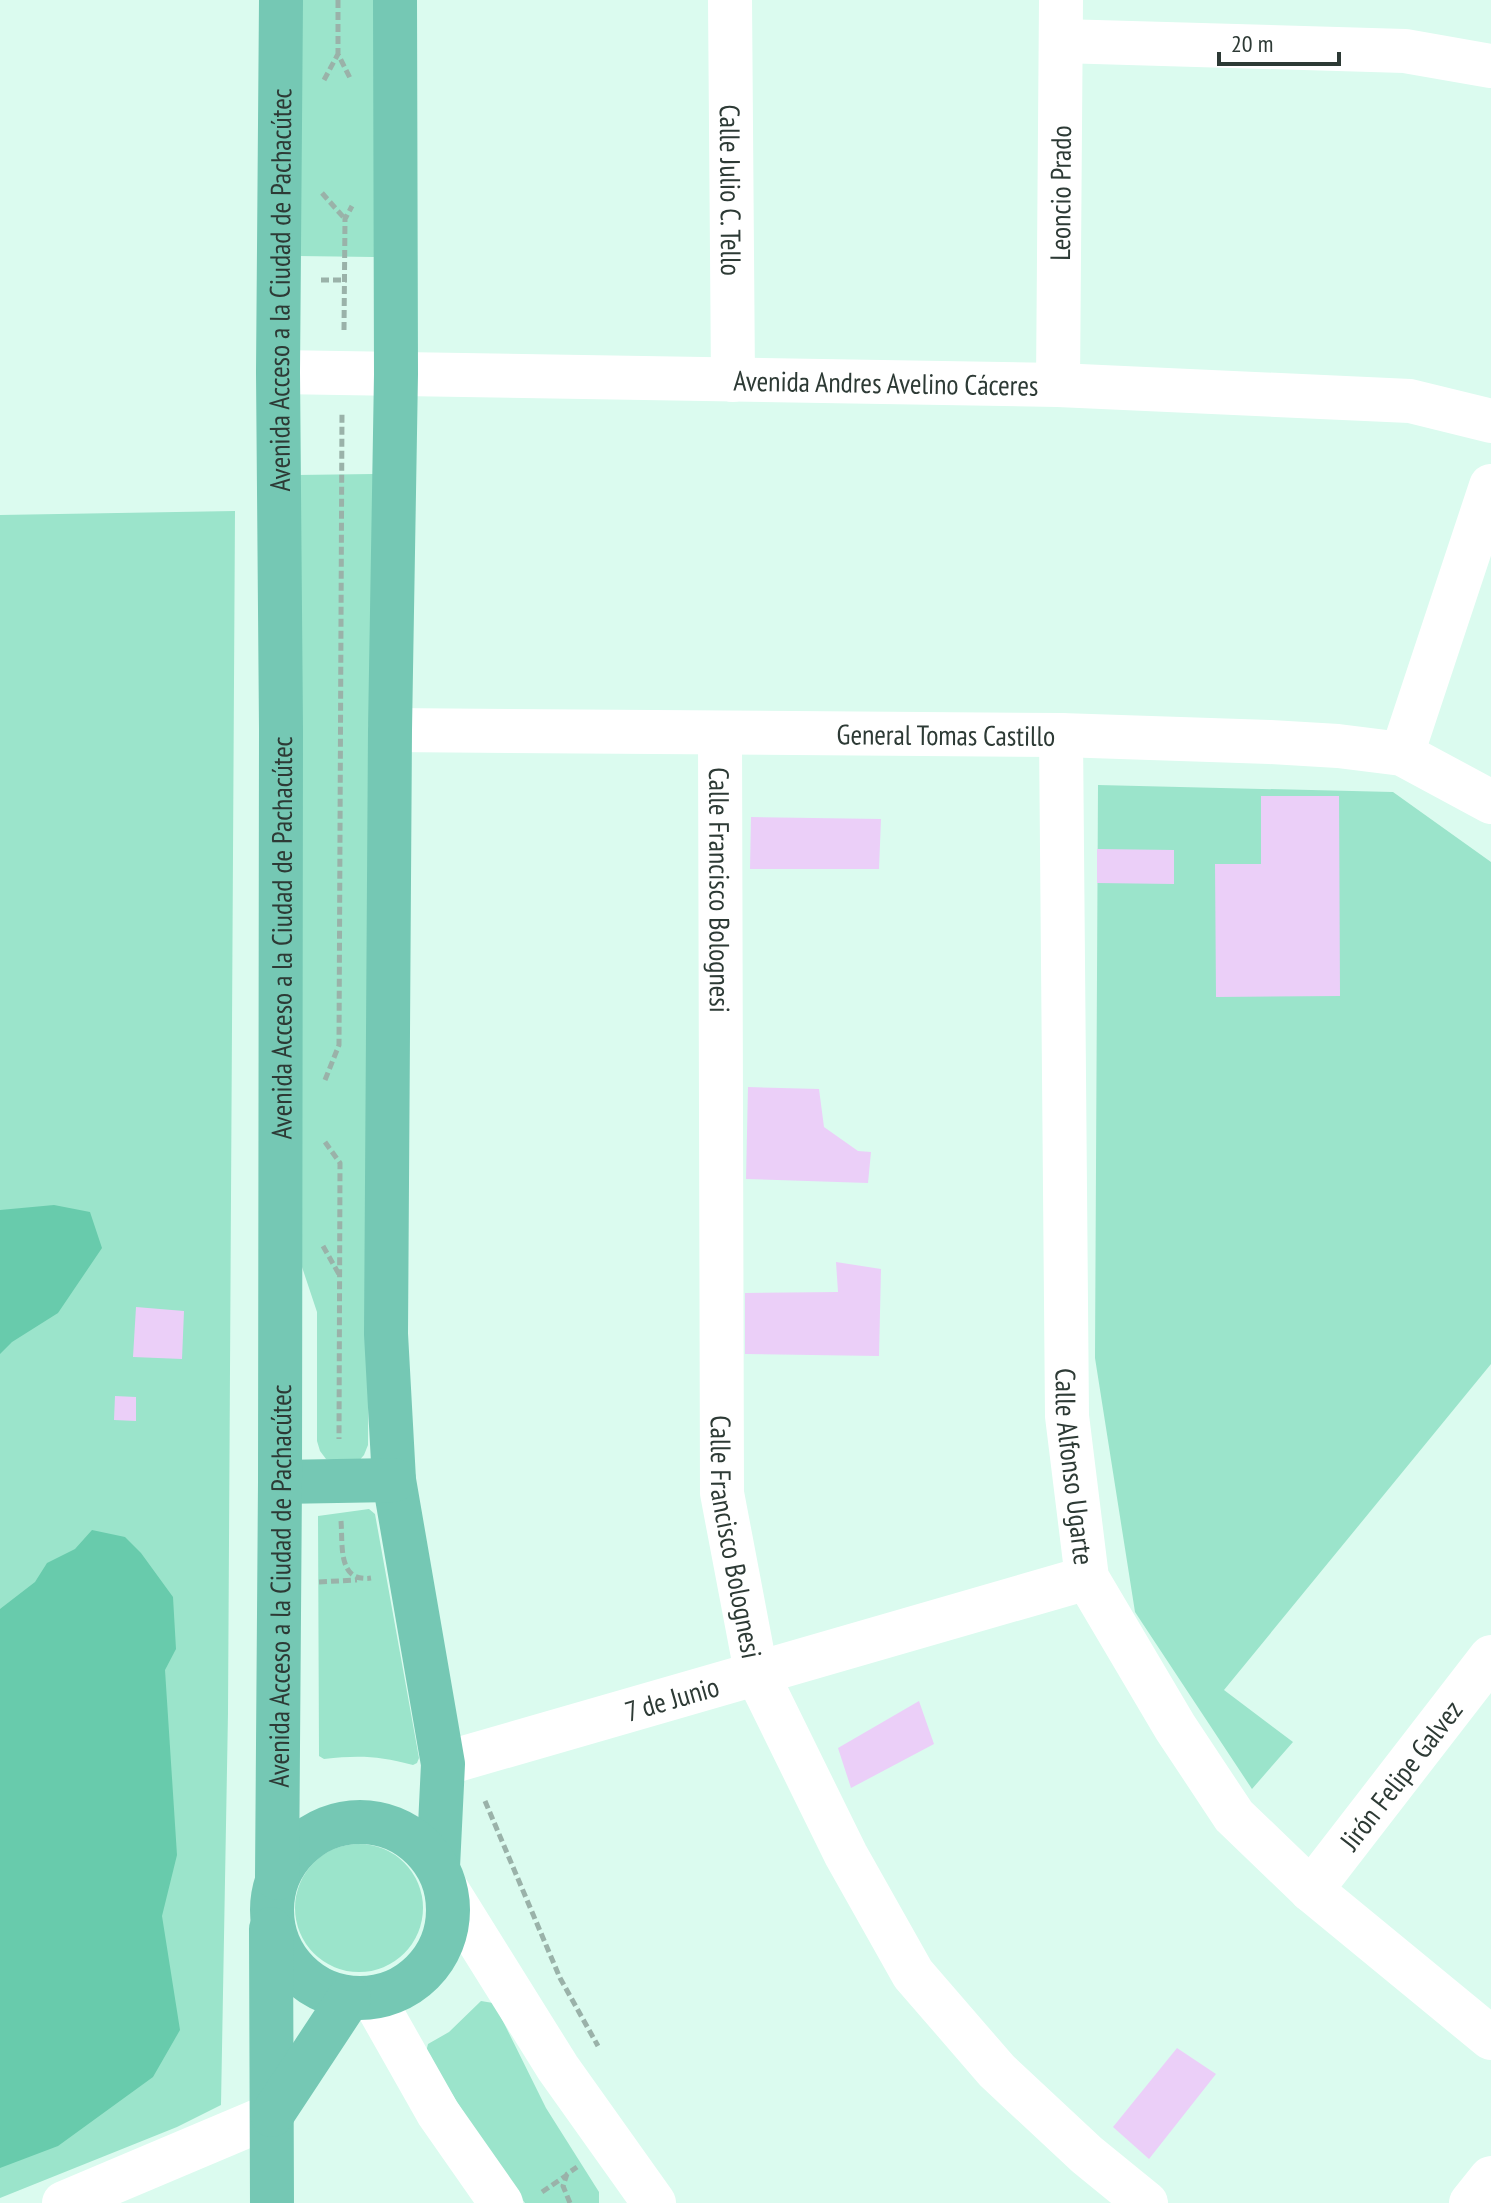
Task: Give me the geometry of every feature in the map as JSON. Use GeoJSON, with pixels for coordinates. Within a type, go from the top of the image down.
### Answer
{"type":"FeatureCollection","features":[{"type":"Feature","properties":{"kind":"main road","name":"Avenida Acceso a la Ciudad de Pachacútec"},"geometry":{"type":"LineString","coordinates":[[274,1895],[280,1482],[278,280],[281,0]]}},
{"type":"Feature","properties":{"kind":"main road"},"geometry":{"type":"LineString","coordinates":[[274,1895],[275,1937],[286,1960],[303,1979],[325,1992],[361,1998],[401,1989],[425,1972],[441,1948],[449,1919],[443,1878],[457,1759],[410,1572],[394,1480],[386,1334],[396,374],[395,0]]}},
{"type":"Feature","properties":{"kind":"main road"},"geometry":{"type":"LineString","coordinates":[[280,1482],[394,1480]]}},
{"type":"Feature","properties":{"kind":"main road"},"geometry":{"type":"LineString","coordinates":[[272,2203],[274,1895],[291,1853],[313,1834],[339,1823],[368,1821],[396,1829],[420,1845],[443,1878]]}},
{"type":"Feature","properties":{"kind":"main road"},"geometry":{"type":"LineString","coordinates":[[272,2115],[361,1998]]}},
{"type":"Feature","properties":{"kind":"street","name":"Calle Julio C. Tello"},"geometry":{"type":"LineString","coordinates":[[730,0],[733,380]]}},
{"type":"Feature","properties":{"kind":"street"},"geometry":{"type":"LineString","coordinates":[[1061,21],[1405,51],[1491,66]]}},
{"type":"Feature","properties":{"kind":"street","name":"Leoncio Prado"},"geometry":{"type":"LineString","coordinates":[[1058,385],[1061,21]]}},
{"type":"Feature","properties":{"kind":"street","name":"Avenida Andres Avelino Cáceres"},"geometry":{"type":"LineString","coordinates":[[278,372],[1058,385],[1410,401],[1491,421]]}},
{"type":"Feature","properties":{"kind":"street"},"geometry":{"type":"LineString","coordinates":[[1402,754],[1491,486]]}},
{"type":"Feature","properties":{"kind":"street","name":"General Tomas Castillo"},"geometry":{"type":"LineString","coordinates":[[390,730],[1061,735],[1338,746],[1402,754],[1491,802]]}},
{"type":"Feature","properties":{"kind":"street","name":"Calle Francisco Bolognesi"},"geometry":{"type":"LineString","coordinates":[[720,734],[722,1493],[756,1672],[846,1855],[913,1974],[997,2071],[1087,2155],[1146,2203]]}},
{"type":"Feature","properties":{"kind":"street","name":"Calle Alfonso Ugarte"},"geometry":{"type":"LineString","coordinates":[[1061,735],[1067,1416],[1087,1578],[1175,1727],[1234,1816],[1311,1890],[1491,2038]]}},
{"type":"Feature","properties":{"kind":"street","name":"7 de Junio"},"geometry":{"type":"LineString","coordinates":[[457,1759],[1087,1578]]}},
{"type":"Feature","properties":{"kind":"street","name":"Jirón Felipe Galvez"},"geometry":{"type":"LineString","coordinates":[[1311,1890],[1491,1657]]}},
{"type":"Feature","properties":{"kind":"street"},"geometry":{"type":"LineString","coordinates":[[443,1878],[558,2068],[645,2200]]}},
{"type":"Feature","properties":{"kind":"street"},"geometry":{"type":"LineString","coordinates":[[361,1998],[438,2113],[519,2199]]}},
{"type":"Feature","properties":{"kind":"street"},"geometry":{"type":"LineString","coordinates":[[64,2203],[272,2115]]}},
{"type":"Feature","properties":{"kind":"street"},"geometry":{"type":"LineString","coordinates":[[1471,2203],[1491,2178]]}},
{"type":"Feature","properties":{"kind":"path"},"geometry":{"type":"LineString","coordinates":[[338,0],[338,54],[352,81]]}},
{"type":"Feature","properties":{"kind":"path"},"geometry":{"type":"LineString","coordinates":[[325,1080],[339,1045],[345,219],[353,205]]}},
{"type":"Feature","properties":{"kind":"path"},"geometry":{"type":"LineString","coordinates":[[278,280],[396,281]]}},
{"type":"Feature","properties":{"kind":"path"},"geometry":{"type":"LineString","coordinates":[[325,1127],[325,1143],[340,1163],[339,1482],[345,1567],[354,1577],[362,1579],[410,1572]]}},
{"type":"Feature","properties":{"kind":"path"},"geometry":{"type":"LineString","coordinates":[[457,1759],[479,1786],[560,1978],[599,2048]]}},
{"type":"Feature","properties":{"kind":"path"},"geometry":{"type":"LineString","coordinates":[[519,2199],[567,2174],[610,2143]]}},
{"type":"Feature","properties":{"kind":"path"},"geometry":{"type":"LineString","coordinates":[[567,2174],[563,2186],[570,2203]]}},
{"type":"Feature","properties":{"kind":"shaded area"},"geometry":{"type":"Polygon","coordinates":[[[299,0],[375,0],[374,257],[298,256],[299,0]]]}},
{"type":"Feature","properties":{"kind":"shaded area"},"geometry":{"type":"Polygon","coordinates":[[[373,474],[368,1445],[357,1463],[326,1459],[317,1441],[317,1312],[298,1255],[297,475],[373,474]]]}},
{"type":"Feature","properties":{"kind":"shaded area"},"geometry":{"type":"Polygon","coordinates":[[[235,511],[228,1713],[221,2105],[177,2127],[0,2198],[0,515],[235,511]]]}},
{"type":"Feature","properties":{"kind":"shaded area"},"geometry":{"type":"Polygon","coordinates":[[[1098,785],[1393,792],[1491,862],[1491,1364],[1224,1690],[1293,1742],[1252,1789],[1135,1612],[1095,1358],[1098,785]]]}},
{"type":"Feature","properties":{"kind":"shaded area"},"geometry":{"type":"Polygon","coordinates":[[[54,1205],[90,1212],[102,1248],[58,1313],[12,1342],[0,1354],[0,1210],[54,1205]]]}},
{"type":"Feature","properties":{"kind":"shaded area"},"geometry":{"type":"Polygon","coordinates":[[[369,1509],[375,1514],[419,1758],[413,1765],[369,1757],[324,1759],[319,1756],[318,1516],[369,1509]]]}},
{"type":"Feature","properties":{"kind":"shaded area"},"geometry":{"type":"Polygon","coordinates":[[[92,1530],[125,1537],[141,1553],[173,1597],[176,1649],[165,1670],[177,1855],[162,1916],[180,2030],[153,2077],[58,2146],[0,2168],[0,1609],[35,1582],[47,1563],[75,1549],[92,1530]]]}},
{"type":"Feature","properties":{"kind":"shaded area"},"geometry":{"type":"Polygon","coordinates":[[[359,1844],[384,1849],[404,1863],[418,1883],[423,1908],[418,1933],[404,1953],[384,1967],[359,1972],[334,1967],[314,1953],[300,1933],[295,1908],[300,1883],[314,1863],[334,1849],[359,1844]]]}},
{"type":"Feature","properties":{"kind":"shaded area"},"geometry":{"type":"Polygon","coordinates":[[[481,2001],[493,2003],[497,2009],[546,2108],[599,2192],[599,2203],[525,2203],[488,2152],[426,2052],[428,2044],[449,2032],[481,2001]]]}},
{"type":"Feature","properties":{"kind":"building"},"geometry":{"type":"Polygon","coordinates":[[[1261,796],[1339,796],[1340,996],[1216,997],[1215,864],[1261,864],[1261,796]]]}},
{"type":"Feature","properties":{"kind":"building"},"geometry":{"type":"Polygon","coordinates":[[[751,817],[881,819],[879,869],[750,869],[751,817]]]}},
{"type":"Feature","properties":{"kind":"building"},"geometry":{"type":"Polygon","coordinates":[[[1097,849],[1174,850],[1174,884],[1097,883],[1097,849]]]}},
{"type":"Feature","properties":{"kind":"building"},"geometry":{"type":"Polygon","coordinates":[[[748,1087],[819,1089],[824,1127],[858,1151],[871,1152],[868,1183],[746,1179],[748,1087]]]}},
{"type":"Feature","properties":{"kind":"building"},"geometry":{"type":"Polygon","coordinates":[[[836,1262],[881,1269],[879,1356],[745,1354],[745,1293],[838,1292],[836,1262]]]}},
{"type":"Feature","properties":{"kind":"building"},"geometry":{"type":"Polygon","coordinates":[[[136,1307],[184,1311],[182,1359],[133,1357],[136,1307]]]}},
{"type":"Feature","properties":{"kind":"building"},"geometry":{"type":"Polygon","coordinates":[[[115,1396],[136,1397],[136,1421],[114,1420],[115,1396]]]}},
{"type":"Feature","properties":{"kind":"building"},"geometry":{"type":"Polygon","coordinates":[[[919,1701],[934,1744],[851,1788],[838,1748],[919,1701]]]}},
{"type":"Feature","properties":{"kind":"building"},"geometry":{"type":"Polygon","coordinates":[[[1177,2048],[1216,2074],[1149,2159],[1113,2127],[1177,2048]]]}}]}
